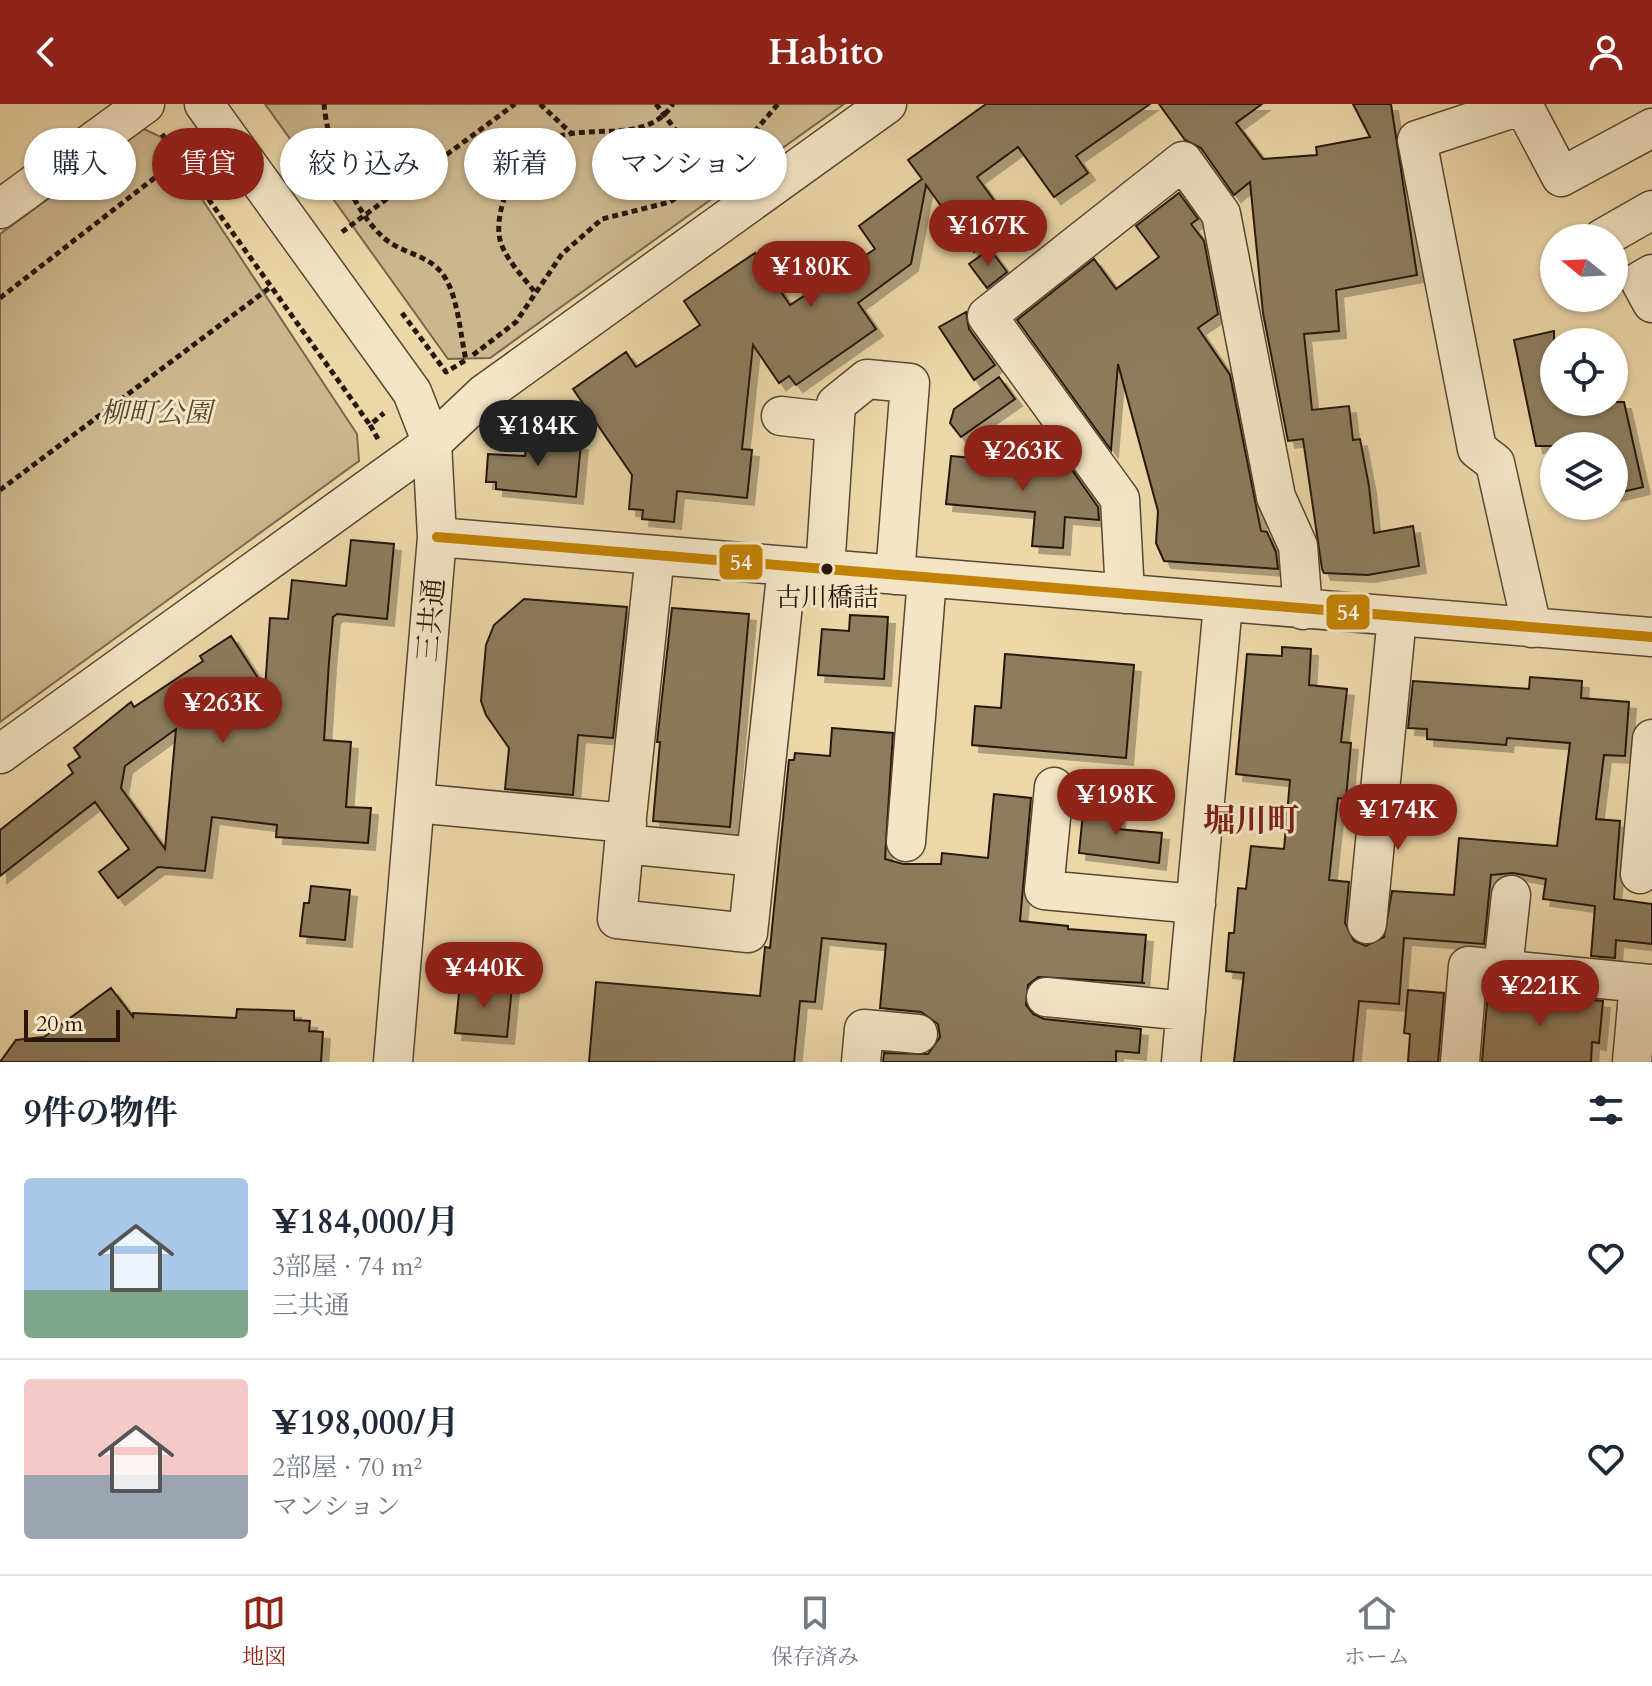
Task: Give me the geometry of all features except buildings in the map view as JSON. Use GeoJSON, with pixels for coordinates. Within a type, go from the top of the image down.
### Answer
{"type":"FeatureCollection","features":[{"type":"Feature","properties":{"kind":"street"},"geometry":{"type":"LineString","coordinates":[[0,754],[432,443],[484,394],[887,104]]}},
{"type":"Feature","properties":{"kind":"street"},"geometry":{"type":"LineString","coordinates":[[1532,628],[1495,463],[1477,449],[1417,140],[1523,104],[1561,177],[1652,128]]}},
{"type":"Feature","properties":{"kind":"street"},"geometry":{"type":"LineString","coordinates":[[0,209],[144,105]]}},
{"type":"Feature","properties":{"kind":"street","name":"三共通"},"geometry":{"type":"LineString","coordinates":[[212,115],[412,392],[432,443],[437,537],[393,1062]]}},
{"type":"Feature","properties":{"kind":"street"},"geometry":{"type":"LineString","coordinates":[[1125,594],[1120,499],[987,316],[1183,161],[1221,214],[1276,497],[1298,546],[1303,610]]}},
{"type":"Feature","properties":{"kind":"street"},"geometry":{"type":"LineString","coordinates":[[1628,224],[1652,210]]}},
{"type":"Feature","properties":{"kind":"street"},"geometry":{"type":"LineString","coordinates":[[1652,274],[1640,281],[1652,303]]}},
{"type":"Feature","properties":{"kind":"street"},"geometry":{"type":"LineString","coordinates":[[825,570],[836,404],[867,379],[910,383],[911,577],[906,842]]}},
{"type":"Feature","properties":{"kind":"street"},"geometry":{"type":"LineString","coordinates":[[781,416],[835,422]]}},
{"type":"Feature","properties":{"kind":"street"},"geometry":{"type":"LineString","coordinates":[[437,537],[1652,637]]}},
{"type":"Feature","properties":{"kind":"street"},"geometry":{"type":"LineString","coordinates":[[655,555],[617,919],[748,933],[787,567]]}},
{"type":"Feature","properties":{"kind":"street"},"geometry":{"type":"LineString","coordinates":[[1181,1062],[1223,604]]}},
{"type":"Feature","properties":{"kind":"street"},"geometry":{"type":"LineString","coordinates":[[1367,924],[1397,617]]}},
{"type":"Feature","properties":{"kind":"street"},"geometry":{"type":"LineString","coordinates":[[1640,874],[1652,739]]}},
{"type":"Feature","properties":{"kind":"street"},"geometry":{"type":"LineString","coordinates":[[1054,787],[1044,890],[1196,904]]}},
{"type":"Feature","properties":{"kind":"street"},"geometry":{"type":"LineString","coordinates":[[415,803],[626,833],[756,857]]}},
{"type":"Feature","properties":{"kind":"street"},"geometry":{"type":"LineString","coordinates":[[1460,1062],[1486,968],[1511,895]]}},
{"type":"Feature","properties":{"kind":"street"},"geometry":{"type":"LineString","coordinates":[[1486,968],[1646,983],[1632,1062]]}},
{"type":"Feature","properties":{"kind":"street"},"geometry":{"type":"LineString","coordinates":[[1046,997],[1186,1011]]}},
{"type":"Feature","properties":{"kind":"street"},"geometry":{"type":"LineString","coordinates":[[861,1062],[864,1029],[918,1034]]}},
{"type":"Feature","properties":{"kind":"path"},"geometry":{"type":"LineString","coordinates":[[324,104],[332,148],[365,215],[382,237],[430,262],[443,274],[466,360],[484,394]]}},
{"type":"Feature","properties":{"kind":"path"},"geometry":{"type":"LineString","coordinates":[[342,232],[515,104]]}},
{"type":"Feature","properties":{"kind":"path"},"geometry":{"type":"LineString","coordinates":[[540,104],[566,128]]}},
{"type":"Feature","properties":{"kind":"path"},"geometry":{"type":"LineString","coordinates":[[656,104],[673,128]]}},
{"type":"Feature","properties":{"kind":"path"},"geometry":{"type":"LineString","coordinates":[[576,135],[623,133],[664,117],[673,104]]}},
{"type":"Feature","properties":{"kind":"path"},"geometry":{"type":"LineString","coordinates":[[758,128],[778,104]]}},
{"type":"Feature","properties":{"kind":"path"},"geometry":{"type":"LineString","coordinates":[[144,105],[159,128]]}},
{"type":"Feature","properties":{"kind":"path"},"geometry":{"type":"LineString","coordinates":[[0,298],[152,181]]}},
{"type":"Feature","properties":{"kind":"path"},"geometry":{"type":"LineString","coordinates":[[210,200],[383,446]]}},
{"type":"Feature","properties":{"kind":"path"},"geometry":{"type":"LineString","coordinates":[[504,200],[499,235],[511,261],[534,291]]}},
{"type":"Feature","properties":{"kind":"path"},"geometry":{"type":"LineString","coordinates":[[446,372],[516,322],[534,291],[562,254],[602,219],[673,200]]}},
{"type":"Feature","properties":{"kind":"path"},"geometry":{"type":"LineString","coordinates":[[0,490],[272,286]]}},
{"type":"Feature","properties":{"kind":"path"},"geometry":{"type":"LineString","coordinates":[[370,425],[387,410]]}},
{"type":"Feature","properties":{"kind":"green space"},"geometry":{"type":"Polygon","coordinates":[[[265,104],[844,104],[787,145],[787,128],[592,128],[592,200],[710,200],[490,358],[448,359],[334,200],[448,200],[448,128],[282,128],[265,104]]]}},
{"type":"Feature","properties":{"kind":"green space","name":"柳町公園"},"geometry":{"type":"Polygon","coordinates":[[[144,129],[152,133],[152,200],[203,200],[357,434],[359,461],[0,722],[0,234],[47,200],[136,200],[136,135],[144,129]]]}},
{"type":"Feature","properties":{"kind":"transit line","name":"54"},"geometry":{"type":"LineString","coordinates":[[437,537],[1652,637]]}},
{"type":"Feature","properties":{"kind":"place","name":"古川橋詰"},"geometry":{"type":"Point","coordinates":[827,569]}},
{"type":"Feature","properties":{"kind":"district","name":"堀川町"},"geometry":{"type":"Point","coordinates":[1251,820]}}]}
